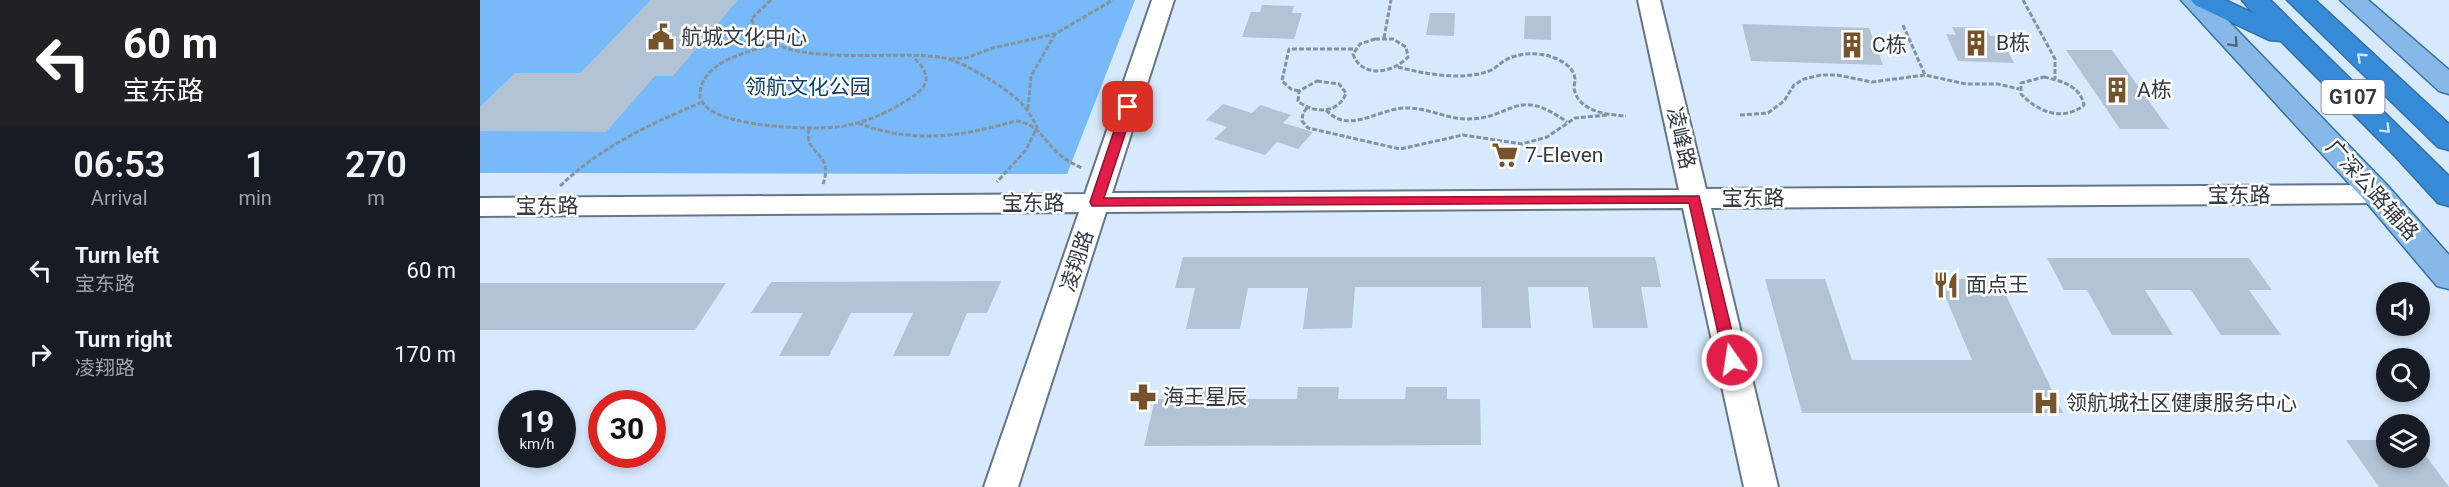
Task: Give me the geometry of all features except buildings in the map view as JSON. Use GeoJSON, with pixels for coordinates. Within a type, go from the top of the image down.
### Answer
{"type":"FeatureCollection","features":[{"type":"Feature","properties":{"kind":"highway"},"geometry":{"type":"LineString","coordinates":[[2204,0],[2300,44]]}},
{"type":"Feature","properties":{"kind":"highway","name":"G107"},"geometry":{"type":"LineString","coordinates":[[2254,0],[2406,149],[2449,195]]}},
{"type":"Feature","properties":{"kind":"highway","name":"G107"},"geometry":{"type":"LineString","coordinates":[[2300,0],[2449,141]]}},
{"type":"Feature","properties":{"kind":"main road","name":"广深公路辅路"},"geometry":{"type":"LineString","coordinates":[[2194,0],[2377,194],[2449,277]]}},
{"type":"Feature","properties":{"kind":"main road"},"geometry":{"type":"LineString","coordinates":[[2353,0],[2449,85]]}},
{"type":"Feature","properties":{"kind":"street","name":"凌翔路"},"geometry":{"type":"LineString","coordinates":[[1001,487],[1163,0]]}},
{"type":"Feature","properties":{"kind":"street","name":"凌峰路"},"geometry":{"type":"LineString","coordinates":[[1649,0],[1761,487]]}},
{"type":"Feature","properties":{"kind":"street","name":"宝东路"},"geometry":{"type":"LineString","coordinates":[[480,207],[2377,194]]}},
{"type":"Feature","properties":{"kind":"path"},"geometry":{"type":"LineString","coordinates":[[771,0],[751,19],[754,30],[765,39],[778,44],[818,54],[945,59],[966,58],[993,48],[1055,34],[1113,0]]}},
{"type":"Feature","properties":{"kind":"path"},"geometry":{"type":"LineString","coordinates":[[1384,38],[1391,0]]}},
{"type":"Feature","properties":{"kind":"path"},"geometry":{"type":"LineString","coordinates":[[2023,0],[2055,59],[2055,79]]}},
{"type":"Feature","properties":{"kind":"path"},"geometry":{"type":"LineString","coordinates":[[1903,24],[1924,75]]}},
{"type":"Feature","properties":{"kind":"path"},"geometry":{"type":"LineString","coordinates":[[1028,109],[1031,76],[1035,66],[1052,44],[1055,34]]}},
{"type":"Feature","properties":{"kind":"path"},"geometry":{"type":"LineString","coordinates":[[1299,92],[1291,89],[1282,81],[1289,49],[1355,49],[1367,41],[1393,39],[1406,46],[1408,57],[1398,67]]}},
{"type":"Feature","properties":{"kind":"path"},"geometry":{"type":"LineString","coordinates":[[778,44],[736,57],[708,75],[700,86],[698,95],[700,103],[710,111],[732,119],[809,129],[857,123],[881,114],[922,90],[927,82],[926,74],[913,57]]}},
{"type":"Feature","properties":{"kind":"path"},"geometry":{"type":"LineString","coordinates":[[1355,49],[1354,59],[1363,68],[1380,71],[1398,67],[1418,72],[1478,74],[1489,71],[1516,56],[1542,55],[1564,62],[1575,76],[1575,93],[1582,103],[1607,115]]}},
{"type":"Feature","properties":{"kind":"path"},"geometry":{"type":"LineString","coordinates":[[945,59],[989,79],[1028,109],[1037,127],[1056,152],[1082,168]]}},
{"type":"Feature","properties":{"kind":"path"},"geometry":{"type":"LineString","coordinates":[[1740,115],[1768,113],[1784,101],[1794,85],[1804,79],[1837,75],[1872,82],[1924,75],[1966,84],[1998,84],[2019,88],[2026,100],[2043,111],[2065,114],[2080,110],[2084,105],[2080,93],[2074,87],[2055,79],[2044,77],[2026,80],[2019,88]]}},
{"type":"Feature","properties":{"kind":"path"},"geometry":{"type":"LineString","coordinates":[[1317,81],[1339,84],[1346,93],[1345,98],[1337,106],[1326,110],[1307,108],[1298,101],[1299,92],[1309,84],[1317,81]]}},
{"type":"Feature","properties":{"kind":"path"},"geometry":{"type":"LineString","coordinates":[[558,188],[580,165],[615,142],[700,103]]}},
{"type":"Feature","properties":{"kind":"path"},"geometry":{"type":"LineString","coordinates":[[1326,110],[1336,120],[1344,121],[1355,121],[1384,111],[1411,108],[1445,116],[1474,118],[1510,106],[1527,104],[1542,107],[1567,122]]}},
{"type":"Feature","properties":{"kind":"path"},"geometry":{"type":"LineString","coordinates":[[1307,108],[1303,113],[1302,121],[1308,128],[1400,148],[1416,147],[1463,135],[1512,143],[1537,142],[1575,118],[1626,116]]}},
{"type":"Feature","properties":{"kind":"path"},"geometry":{"type":"LineString","coordinates":[[857,123],[895,134],[924,136],[959,136],[1015,121],[1024,121],[1037,127]]}},
{"type":"Feature","properties":{"kind":"path"},"geometry":{"type":"LineString","coordinates":[[991,187],[1023,157],[1037,127]]}},
{"type":"Feature","properties":{"kind":"path"},"geometry":{"type":"LineString","coordinates":[[809,129],[806,137],[807,143],[824,158],[828,168],[821,188]]}},
{"type":"Feature","properties":{"kind":"green space","name":"领航文化公园"},"geometry":{"type":"Polygon","coordinates":[[[480,0],[1135,0],[1067,174],[480,173],[480,0]]]}},
{"type":"Feature","properties":{"kind":"place","name":"航城文化中心"},"geometry":{"type":"Point","coordinates":[661,37]}},
{"type":"Feature","properties":{"kind":"place","name":"B栋"},"geometry":{"type":"Point","coordinates":[1976,43]}},
{"type":"Feature","properties":{"kind":"place","name":"C栋"},"geometry":{"type":"Point","coordinates":[1852,45]}},
{"type":"Feature","properties":{"kind":"place","name":"A栋"},"geometry":{"type":"Point","coordinates":[2117,90]}},
{"type":"Feature","properties":{"kind":"place","name":"7-Eleven"},"geometry":{"type":"Point","coordinates":[1505,155]}},
{"type":"Feature","properties":{"kind":"place","name":"面点王"},"geometry":{"type":"Point","coordinates":[1946,285]}},
{"type":"Feature","properties":{"kind":"place","name":"海王星辰"},"geometry":{"type":"Point","coordinates":[1143,397]}},
{"type":"Feature","properties":{"kind":"place","name":"领航城社区健康服务中心"},"geometry":{"type":"Point","coordinates":[2046,403]}},
{"type":"Feature","properties":{"kind":"route"},"geometry":{"type":"LineString","coordinates":[[1128,107],[1096,202],[1694,199],[1732,360]]}}]}
